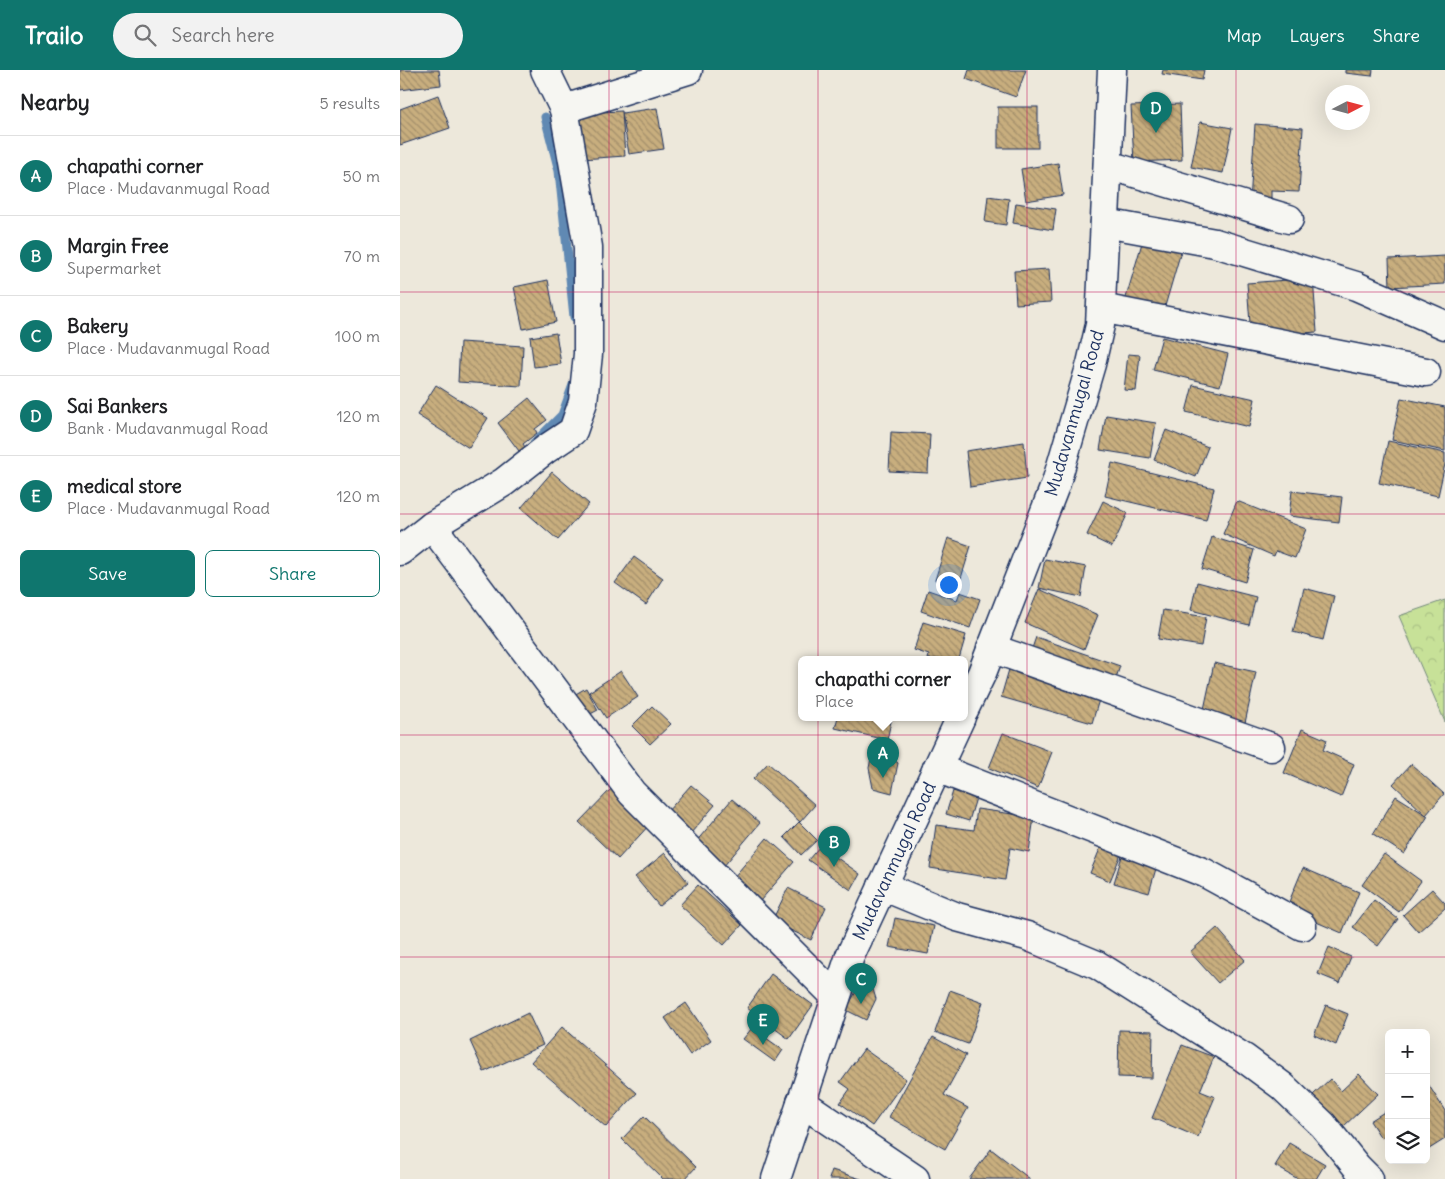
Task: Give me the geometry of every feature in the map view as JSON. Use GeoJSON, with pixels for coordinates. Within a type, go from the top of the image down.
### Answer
{"type":"FeatureCollection","features":[{"type":"Feature","properties":{"kind":"street"},"geometry":{"type":"LineString","coordinates":[[400,551],[432,526],[504,482],[572,431],[583,402],[588,354],[588,247],[564,109],[545,70]]}},
{"type":"Feature","properties":{"kind":"street"},"geometry":{"type":"LineString","coordinates":[[564,109],[688,70]]}},
{"type":"Feature","properties":{"kind":"street","name":"Mudavanmugal Road"},"geometry":{"type":"LineString","coordinates":[[968,702],[982,673],[1056,483],[1091,364],[1100,325],[1112,70]]}},
{"type":"Feature","properties":{"kind":"street"},"geometry":{"type":"LineString","coordinates":[[1108,165],[1289,219]]}},
{"type":"Feature","properties":{"kind":"street"},"geometry":{"type":"LineString","coordinates":[[1105,223],[1215,243],[1356,286],[1445,325]]}},
{"type":"Feature","properties":{"kind":"street"},"geometry":{"type":"LineString","coordinates":[[1101,308],[1426,372]]}},
{"type":"Feature","properties":{"kind":"street"},"geometry":{"type":"LineString","coordinates":[[432,526],[632,793],[836,997]]}},
{"type":"Feature","properties":{"kind":"street"},"geometry":{"type":"LineString","coordinates":[[992,648],[1271,747]]}},
{"type":"Feature","properties":{"kind":"street","name":"Mudavanmugal Road"},"geometry":{"type":"LineString","coordinates":[[776,1179],[850,956],[959,721]]}},
{"type":"Feature","properties":{"kind":"street"},"geometry":{"type":"LineString","coordinates":[[937,768],[1205,873],[1302,926]]}},
{"type":"Feature","properties":{"kind":"street"},"geometry":{"type":"LineString","coordinates":[[882,886],[957,917],[1027,936],[1097,965],[1244,1058],[1282,1086],[1323,1125],[1369,1179]]}},
{"type":"Feature","properties":{"kind":"street"},"geometry":{"type":"LineString","coordinates":[[801,1102],[915,1179]]}},
{"type":"Feature","properties":{"kind":"green space"},"geometry":{"type":"Polygon","coordinates":[[[1445,600],[1445,722],[1399,616],[1445,600]]]}},
{"type":"Feature","properties":{"kind":"building"},"geometry":{"type":"Polygon","coordinates":[[[400,70],[439,70],[441,85],[400,90],[400,70]]]}},
{"type":"Feature","properties":{"kind":"building"},"geometry":{"type":"Polygon","coordinates":[[[969,70],[1026,70],[1016,97],[966,79],[969,70]]]}},
{"type":"Feature","properties":{"kind":"building"},"geometry":{"type":"Polygon","coordinates":[[[1163,70],[1204,70],[1202,80],[1162,74],[1163,70]]]}},
{"type":"Feature","properties":{"kind":"building"},"geometry":{"type":"Polygon","coordinates":[[[1345,70],[1373,70],[1372,76],[1345,73],[1345,70]]]}},
{"type":"Feature","properties":{"kind":"building"},"geometry":{"type":"Polygon","coordinates":[[[438,95],[450,128],[400,145],[400,109],[438,95]]]}},
{"type":"Feature","properties":{"kind":"building"},"geometry":{"type":"Polygon","coordinates":[[[1180,104],[1182,160],[1134,162],[1131,106],[1180,104]]]}},
{"type":"Feature","properties":{"kind":"building"},"geometry":{"type":"Polygon","coordinates":[[[998,107],[1038,107],[1038,148],[998,148],[998,107]]]}},
{"type":"Feature","properties":{"kind":"building"},"geometry":{"type":"Polygon","coordinates":[[[657,108],[664,149],[629,154],[622,113],[657,108]]]}},
{"type":"Feature","properties":{"kind":"building"},"geometry":{"type":"Polygon","coordinates":[[[622,111],[625,156],[582,159],[579,113],[622,111]]]}},
{"type":"Feature","properties":{"kind":"building"},"geometry":{"type":"Polygon","coordinates":[[[1200,122],[1232,128],[1223,173],[1191,167],[1200,122]]]}},
{"type":"Feature","properties":{"kind":"building"},"geometry":{"type":"Polygon","coordinates":[[[1255,124],[1303,128],[1299,192],[1271,191],[1271,203],[1250,202],[1255,124]]]}},
{"type":"Feature","properties":{"kind":"building"},"geometry":{"type":"Polygon","coordinates":[[[1058,163],[1063,195],[1026,201],[1021,169],[1058,163]]]}},
{"type":"Feature","properties":{"kind":"building"},"geometry":{"type":"Polygon","coordinates":[[[988,196],[1009,199],[1006,225],[985,222],[988,196]]]}},
{"type":"Feature","properties":{"kind":"building"},"geometry":{"type":"Polygon","coordinates":[[[1016,203],[1056,209],[1053,230],[1013,223],[1016,203]]]}},
{"type":"Feature","properties":{"kind":"building"},"geometry":{"type":"Polygon","coordinates":[[[1144,236],[1182,248],[1163,313],[1125,301],[1144,236]]]}},
{"type":"Feature","properties":{"kind":"building"},"geometry":{"type":"Polygon","coordinates":[[[1445,256],[1445,284],[1390,287],[1389,259],[1445,256]]]}},
{"type":"Feature","properties":{"kind":"building"},"geometry":{"type":"Polygon","coordinates":[[[1049,269],[1051,302],[1016,304],[1014,271],[1049,269]]]}},
{"type":"Feature","properties":{"kind":"building"},"geometry":{"type":"Polygon","coordinates":[[[1313,278],[1317,332],[1251,337],[1247,283],[1313,278]]]}},
{"type":"Feature","properties":{"kind":"building"},"geometry":{"type":"Polygon","coordinates":[[[548,280],[556,322],[523,329],[514,287],[548,280]]]}},
{"type":"Feature","properties":{"kind":"building"},"geometry":{"type":"Polygon","coordinates":[[[556,333],[561,364],[534,367],[530,337],[556,333]]]}},
{"type":"Feature","properties":{"kind":"building"},"geometry":{"type":"Polygon","coordinates":[[[1162,337],[1228,354],[1220,386],[1153,370],[1162,337]]]}},
{"type":"Feature","properties":{"kind":"building"},"geometry":{"type":"Polygon","coordinates":[[[460,342],[523,346],[521,386],[458,382],[460,342]]]}},
{"type":"Feature","properties":{"kind":"building"},"geometry":{"type":"Polygon","coordinates":[[[1128,354],[1140,355],[1136,391],[1124,390],[1128,354]]]}},
{"type":"Feature","properties":{"kind":"building"},"geometry":{"type":"Polygon","coordinates":[[[436,385],[488,418],[469,448],[417,415],[436,385]]]}},
{"type":"Feature","properties":{"kind":"building"},"geometry":{"type":"Polygon","coordinates":[[[1193,385],[1255,399],[1249,427],[1186,412],[1193,385]]]}},
{"type":"Feature","properties":{"kind":"building"},"geometry":{"type":"Polygon","coordinates":[[[529,398],[547,420],[535,429],[537,433],[523,444],[525,447],[519,451],[498,423],[529,398]]]}},
{"type":"Feature","properties":{"kind":"building"},"geometry":{"type":"Polygon","coordinates":[[[1401,398],[1445,407],[1445,451],[1392,440],[1401,398]]]}},
{"type":"Feature","properties":{"kind":"building"},"geometry":{"type":"Polygon","coordinates":[[[1106,415],[1156,423],[1150,458],[1100,450],[1106,415]]]}},
{"type":"Feature","properties":{"kind":"building"},"geometry":{"type":"Polygon","coordinates":[[[1166,430],[1208,447],[1196,477],[1154,460],[1166,430]]]}},
{"type":"Feature","properties":{"kind":"building"},"geometry":{"type":"Polygon","coordinates":[[[891,432],[930,434],[928,473],[889,471],[891,432]]]}},
{"type":"Feature","properties":{"kind":"building"},"geometry":{"type":"Polygon","coordinates":[[[1388,441],[1445,453],[1445,464],[1438,496],[1379,483],[1388,441]]]}},
{"type":"Feature","properties":{"kind":"building"},"geometry":{"type":"Polygon","coordinates":[[[1024,442],[1027,478],[970,487],[966,451],[1024,442]]]}},
{"type":"Feature","properties":{"kind":"building"},"geometry":{"type":"Polygon","coordinates":[[[1112,463],[1214,488],[1206,520],[1105,496],[1112,463]]]}},
{"type":"Feature","properties":{"kind":"building"},"geometry":{"type":"Polygon","coordinates":[[[552,472],[589,504],[558,540],[521,508],[552,472]]]}},
{"type":"Feature","properties":{"kind":"building"},"geometry":{"type":"Polygon","coordinates":[[[1292,491],[1342,497],[1339,522],[1289,516],[1292,491]]]}},
{"type":"Feature","properties":{"kind":"building"},"geometry":{"type":"Polygon","coordinates":[[[1103,501],[1128,513],[1112,547],[1087,535],[1103,501]]]}},
{"type":"Feature","properties":{"kind":"building"},"geometry":{"type":"Polygon","coordinates":[[[1237,501],[1306,529],[1295,558],[1276,551],[1274,556],[1223,534],[1237,501]]]}},
{"type":"Feature","properties":{"kind":"building"},"geometry":{"type":"Polygon","coordinates":[[[1212,537],[1254,550],[1245,582],[1202,569],[1212,537]]]}},
{"type":"Feature","properties":{"kind":"building"},"geometry":{"type":"Polygon","coordinates":[[[948,538],[971,546],[958,588],[935,580],[948,538]]]}},
{"type":"Feature","properties":{"kind":"building"},"geometry":{"type":"Polygon","coordinates":[[[634,557],[663,578],[646,605],[615,583],[634,557]]]}},
{"type":"Feature","properties":{"kind":"building"},"geometry":{"type":"Polygon","coordinates":[[[1045,559],[1086,567],[1081,597],[1039,588],[1045,559]]]}},
{"type":"Feature","properties":{"kind":"building"},"geometry":{"type":"Polygon","coordinates":[[[1197,582],[1256,597],[1249,625],[1191,610],[1197,582]]]}},
{"type":"Feature","properties":{"kind":"building"},"geometry":{"type":"Polygon","coordinates":[[[1304,588],[1334,596],[1323,640],[1293,632],[1304,588]]]}},
{"type":"Feature","properties":{"kind":"building"},"geometry":{"type":"Polygon","coordinates":[[[1039,589],[1098,615],[1084,649],[1025,623],[1039,589]]]}},
{"type":"Feature","properties":{"kind":"building"},"geometry":{"type":"Polygon","coordinates":[[[928,590],[957,600],[960,592],[980,599],[970,628],[921,611],[928,590]]]}},
{"type":"Feature","properties":{"kind":"building"},"geometry":{"type":"Polygon","coordinates":[[[1163,610],[1206,617],[1201,646],[1158,639],[1163,610]]]}},
{"type":"Feature","properties":{"kind":"building"},"geometry":{"type":"Polygon","coordinates":[[[923,622],[966,635],[960,656],[929,656],[914,650],[923,622]]]}},
{"type":"Feature","properties":{"kind":"building"},"geometry":{"type":"Polygon","coordinates":[[[1036,637],[1120,666],[1113,687],[1029,657],[1036,637]]]}},
{"type":"Feature","properties":{"kind":"building"},"geometry":{"type":"Polygon","coordinates":[[[1214,663],[1256,672],[1245,723],[1203,714],[1214,663]]]}},
{"type":"Feature","properties":{"kind":"building"},"geometry":{"type":"Polygon","coordinates":[[[1010,666],[1101,693],[1092,723],[1001,697],[1010,666]]]}},
{"type":"Feature","properties":{"kind":"building"},"geometry":{"type":"Polygon","coordinates":[[[621,671],[638,697],[606,718],[589,692],[621,671]]]}},
{"type":"Feature","properties":{"kind":"building"},"geometry":{"type":"Polygon","coordinates":[[[586,688],[598,710],[579,720],[567,699],[586,688]]]}},
{"type":"Feature","properties":{"kind":"building"},"geometry":{"type":"Polygon","coordinates":[[[652,706],[671,724],[650,744],[632,726],[652,706]]]}},
{"type":"Feature","properties":{"kind":"building"},"geometry":{"type":"Polygon","coordinates":[[[837,721],[891,721],[887,740],[835,728],[837,721]]]}},
{"type":"Feature","properties":{"kind":"building"},"geometry":{"type":"Polygon","coordinates":[[[1302,729],[1327,740],[1323,750],[1354,764],[1341,797],[1284,773],[1302,729]]]}},
{"type":"Feature","properties":{"kind":"building"},"geometry":{"type":"Polygon","coordinates":[[[1003,733],[1052,752],[1038,788],[989,768],[1003,733]]]}},
{"type":"Feature","properties":{"kind":"building"},"geometry":{"type":"Polygon","coordinates":[[[884,752],[898,763],[892,793],[873,788],[869,768],[872,753],[884,752]]]}},
{"type":"Feature","properties":{"kind":"building"},"geometry":{"type":"Polygon","coordinates":[[[768,763],[815,805],[800,822],[753,779],[768,763]]]}},
{"type":"Feature","properties":{"kind":"building"},"geometry":{"type":"Polygon","coordinates":[[[1411,764],[1444,794],[1426,815],[1393,784],[1411,764]]]}},
{"type":"Feature","properties":{"kind":"building"},"geometry":{"type":"Polygon","coordinates":[[[691,785],[715,805],[691,833],[667,812],[691,785]]]}},
{"type":"Feature","properties":{"kind":"building"},"geometry":{"type":"Polygon","coordinates":[[[613,787],[651,823],[618,859],[579,822],[613,787]]]}},
{"type":"Feature","properties":{"kind":"building"},"geometry":{"type":"Polygon","coordinates":[[[953,791],[976,798],[969,821],[946,814],[953,791]]]}},
{"type":"Feature","properties":{"kind":"building"},"geometry":{"type":"Polygon","coordinates":[[[1396,796],[1428,816],[1404,854],[1373,834],[1396,796]]]}},
{"type":"Feature","properties":{"kind":"building"},"geometry":{"type":"Polygon","coordinates":[[[732,799],[760,823],[723,867],[695,843],[732,799]]]}},
{"type":"Feature","properties":{"kind":"building"},"geometry":{"type":"Polygon","coordinates":[[[977,809],[1034,817],[1029,852],[1010,848],[1005,880],[930,868],[936,825],[974,830],[977,809]]]}},
{"type":"Feature","properties":{"kind":"building"},"geometry":{"type":"Polygon","coordinates":[[[799,822],[817,840],[801,855],[784,837],[799,822]]]}},
{"type":"Feature","properties":{"kind":"building"},"geometry":{"type":"Polygon","coordinates":[[[767,838],[794,862],[760,901],[733,878],[767,838]]]}},
{"type":"Feature","properties":{"kind":"building"},"geometry":{"type":"Polygon","coordinates":[[[1102,844],[1122,852],[1110,881],[1090,873],[1102,844]]]}},
{"type":"Feature","properties":{"kind":"building"},"geometry":{"type":"Polygon","coordinates":[[[820,846],[860,874],[851,890],[808,860],[820,846]]]}},
{"type":"Feature","properties":{"kind":"building"},"geometry":{"type":"Polygon","coordinates":[[[1124,849],[1159,858],[1149,893],[1114,883],[1124,849]]]}},
{"type":"Feature","properties":{"kind":"building"},"geometry":{"type":"Polygon","coordinates":[[[665,853],[688,882],[659,906],[635,877],[665,853]]]}},
{"type":"Feature","properties":{"kind":"building"},"geometry":{"type":"Polygon","coordinates":[[[1384,854],[1421,881],[1399,912],[1362,885],[1384,854]]]}},
{"type":"Feature","properties":{"kind":"building"},"geometry":{"type":"Polygon","coordinates":[[[1303,868],[1359,892],[1342,933],[1286,909],[1303,868]]]}},
{"type":"Feature","properties":{"kind":"building"},"geometry":{"type":"Polygon","coordinates":[[[698,885],[742,925],[724,945],[680,905],[698,885]]]}},
{"type":"Feature","properties":{"kind":"building"},"geometry":{"type":"Polygon","coordinates":[[[788,888],[826,907],[811,940],[772,921],[788,888]]]}},
{"type":"Feature","properties":{"kind":"building"},"geometry":{"type":"Polygon","coordinates":[[[1432,889],[1445,903],[1445,908],[1418,932],[1403,915],[1432,889]]]}},
{"type":"Feature","properties":{"kind":"building"},"geometry":{"type":"Polygon","coordinates":[[[1374,900],[1398,919],[1378,946],[1353,927],[1374,900]]]}},
{"type":"Feature","properties":{"kind":"building"},"geometry":{"type":"Polygon","coordinates":[[[895,918],[934,926],[928,954],[889,947],[895,918]]]}},
{"type":"Feature","properties":{"kind":"building"},"geometry":{"type":"Polygon","coordinates":[[[1217,928],[1245,960],[1218,983],[1190,952],[1217,928]]]}},
{"type":"Feature","properties":{"kind":"building"},"geometry":{"type":"Polygon","coordinates":[[[1329,947],[1351,957],[1340,983],[1318,974],[1329,947]]]}},
{"type":"Feature","properties":{"kind":"building"},"geometry":{"type":"Polygon","coordinates":[[[771,974],[813,1005],[789,1039],[747,1008],[771,974]]]}},
{"type":"Feature","properties":{"kind":"building"},"geometry":{"type":"Polygon","coordinates":[[[859,986],[872,986],[876,999],[866,1020],[846,1010],[859,986]]]}},
{"type":"Feature","properties":{"kind":"building"},"geometry":{"type":"Polygon","coordinates":[[[950,990],[983,1002],[968,1044],[935,1032],[950,990]]]}},
{"type":"Feature","properties":{"kind":"building"},"geometry":{"type":"Polygon","coordinates":[[[686,1003],[711,1040],[690,1055],[665,1018],[686,1003]]]}},
{"type":"Feature","properties":{"kind":"building"},"geometry":{"type":"Polygon","coordinates":[[[1326,1005],[1348,1014],[1336,1045],[1314,1035],[1326,1005]]]}},
{"type":"Feature","properties":{"kind":"building"},"geometry":{"type":"Polygon","coordinates":[[[528,1013],[543,1045],[484,1072],[470,1041],[528,1013]]]}},
{"type":"Feature","properties":{"kind":"building"},"geometry":{"type":"Polygon","coordinates":[[[562,1027],[637,1093],[606,1127],[531,1062],[562,1027]]]}},
{"type":"Feature","properties":{"kind":"building"},"geometry":{"type":"Polygon","coordinates":[[[752,1028],[783,1050],[775,1062],[743,1039],[752,1028]]]}},
{"type":"Feature","properties":{"kind":"building"},"geometry":{"type":"Polygon","coordinates":[[[1119,1030],[1153,1031],[1152,1078],[1118,1077],[1119,1030]]]}},
{"type":"Feature","properties":{"kind":"building"},"geometry":{"type":"Polygon","coordinates":[[[933,1037],[966,1055],[944,1095],[968,1108],[945,1149],[889,1117],[933,1037]]]}},
{"type":"Feature","properties":{"kind":"building"},"geometry":{"type":"Polygon","coordinates":[[[1182,1045],[1214,1057],[1200,1091],[1215,1097],[1198,1137],[1152,1118],[1182,1045]]]}},
{"type":"Feature","properties":{"kind":"building"},"geometry":{"type":"Polygon","coordinates":[[[864,1049],[906,1079],[872,1126],[840,1103],[850,1089],[840,1082],[864,1049]]]}},
{"type":"Feature","properties":{"kind":"building"},"geometry":{"type":"Polygon","coordinates":[[[1359,1074],[1378,1094],[1343,1127],[1313,1095],[1330,1079],[1341,1091],[1359,1074]]]}},
{"type":"Feature","properties":{"kind":"building"},"geometry":{"type":"Polygon","coordinates":[[[1430,1087],[1445,1111],[1445,1139],[1430,1148],[1430,1087]]]}},
{"type":"Feature","properties":{"kind":"building"},"geometry":{"type":"Polygon","coordinates":[[[1385,1112],[1385,1136],[1381,1138],[1370,1121],[1385,1112]]]}},
{"type":"Feature","properties":{"kind":"building"},"geometry":{"type":"Polygon","coordinates":[[[644,1116],[696,1167],[685,1179],[663,1179],[622,1139],[644,1116]]]}},
{"type":"Feature","properties":{"kind":"building"},"geometry":{"type":"Polygon","coordinates":[[[1289,1143],[1325,1164],[1316,1179],[1298,1179],[1275,1166],[1289,1143]]]}},
{"type":"Feature","properties":{"kind":"building"},"geometry":{"type":"Polygon","coordinates":[[[991,1149],[1030,1179],[969,1179],[991,1149]]]}},
{"type":"Feature","properties":{"kind":"building"},"geometry":{"type":"Polygon","coordinates":[[[832,1170],[861,1179],[829,1179],[832,1170]]]}},
{"type":"Feature","properties":{"kind":"waterway"},"geometry":{"type":"LineString","coordinates":[[545,117],[559,171],[574,317]]}},
{"type":"Feature","properties":{"kind":"waterway"},"geometry":{"type":"LineString","coordinates":[[534,443],[562,415],[574,382]]}},
{"type":"Feature","properties":{"kind":"place","name":"Sai Bankers"},"geometry":{"type":"Point","coordinates":[1156,133]}},
{"type":"Feature","properties":{"kind":"place","name":"chapathi corner"},"geometry":{"type":"Point","coordinates":[883,778]}},
{"type":"Feature","properties":{"kind":"place","name":"Margin Free"},"geometry":{"type":"Point","coordinates":[834,867]}},
{"type":"Feature","properties":{"kind":"place","name":"Bakery"},"geometry":{"type":"Point","coordinates":[861,1004]}},
{"type":"Feature","properties":{"kind":"place","name":"medical store"},"geometry":{"type":"Point","coordinates":[763,1045]}}]}
